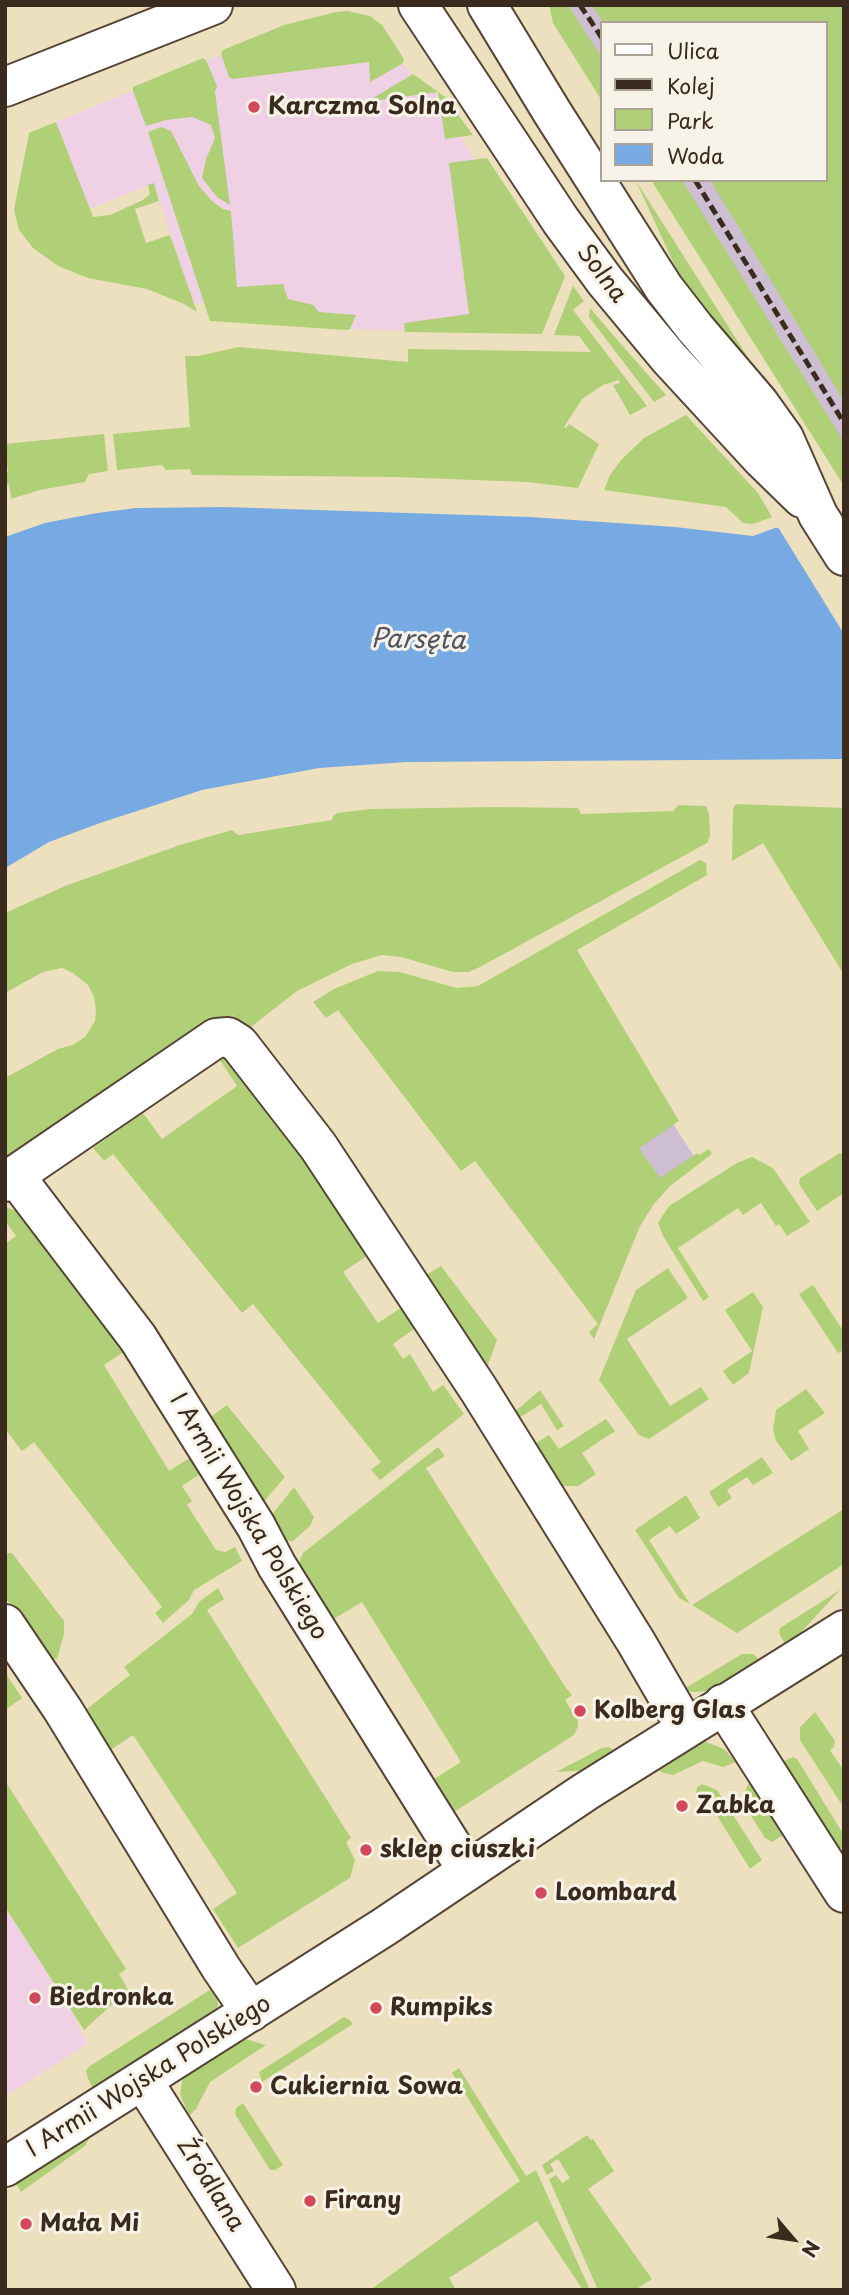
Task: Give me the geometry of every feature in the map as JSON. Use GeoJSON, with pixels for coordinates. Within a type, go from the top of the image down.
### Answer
{"type":"FeatureCollection","features":[{"type":"Feature","properties":{"kind":"street"},"geometry":{"type":"LineString","coordinates":[[5,87],[213,5]]}},
{"type":"Feature","properties":{"kind":"street","name":"Solna"},"geometry":{"type":"LineString","coordinates":[[418,5],[561,220],[605,281],[669,358],[763,460],[818,514]]}},
{"type":"Feature","properties":{"kind":"street","name":"Solna"},"geometry":{"type":"LineString","coordinates":[[487,5],[664,288],[759,403],[784,438],[818,514],[844,556]]}},
{"type":"Feature","properties":{"kind":"street"},"geometry":{"type":"LineString","coordinates":[[10,1179],[216,1038],[228,1037],[239,1044],[318,1146],[479,1390],[636,1642],[686,1728]]}},
{"type":"Feature","properties":{"kind":"street","name":"I Armii Wojska Polskiego"},"geometry":{"type":"LineString","coordinates":[[10,1179],[138,1338],[467,1870]]}},
{"type":"Feature","properties":{"kind":"street","name":"I Armii Wojska Polskiego"},"geometry":{"type":"LineString","coordinates":[[5,1624],[63,1710],[246,2006]]}},
{"type":"Feature","properties":{"kind":"street","name":"I Armii Wojska Polskiego"},"geometry":{"type":"LineString","coordinates":[[5,2167],[143,2081],[246,2006],[467,1870],[723,1704],[844,1630]]}},
{"type":"Feature","properties":{"kind":"street"},"geometry":{"type":"LineString","coordinates":[[723,1704],[844,1893]]}},
{"type":"Feature","properties":{"kind":"street","name":"Źródlana"},"geometry":{"type":"LineString","coordinates":[[143,2081],[276,2290]]}},
{"type":"Feature","properties":{"kind":"shaded area"},"geometry":{"type":"Polygon","coordinates":[[[548,5],[844,5],[844,461],[669,182],[828,182],[828,21],[600,21],[600,81],[548,5]]]}},
{"type":"Feature","properties":{"kind":"shaded area"},"geometry":{"type":"Polygon","coordinates":[[[335,11],[367,22],[411,73],[436,94],[509,219],[540,333],[346,329],[345,314],[193,303],[154,183],[89,209],[56,122],[223,54],[286,35],[335,11]]]}},
{"type":"Feature","properties":{"kind":"shaded area"},"geometry":{"type":"Polygon","coordinates":[[[672,1122],[697,1161],[658,1186],[633,1146],[672,1122]]]}},
{"type":"Feature","properties":{"kind":"shaded area","name":"Biedronka"},"geometry":{"type":"Polygon","coordinates":[[[7,1910],[72,2012],[87,2044],[5,2097],[5,1911],[7,1910]]]}},
{"type":"Feature","properties":{"kind":"green space"},"geometry":{"type":"Polygon","coordinates":[[[549,5],[568,5],[600,55],[600,98],[553,23],[549,5]]]}},
{"type":"Feature","properties":{"kind":"green space"},"geometry":{"type":"Polygon","coordinates":[[[592,5],[844,5],[844,401],[711,182],[828,182],[828,21],[603,21],[592,5]]]}},
{"type":"Feature","properties":{"kind":"green space"},"geometry":{"type":"Polygon","coordinates":[[[348,11],[370,16],[382,25],[404,59],[402,64],[370,82],[369,62],[233,79],[229,77],[221,54],[223,50],[284,25],[348,11]]]}},
{"type":"Feature","properties":{"kind":"green space"},"geometry":{"type":"Polygon","coordinates":[[[203,58],[217,86],[215,92],[230,205],[217,197],[202,178],[215,138],[211,125],[192,117],[146,126],[133,91],[133,87],[203,58]]]}},
{"type":"Feature","properties":{"kind":"green space"},"geometry":{"type":"Polygon","coordinates":[[[413,74],[445,97],[473,135],[445,139],[438,92],[373,101],[373,98],[413,74]]]}},
{"type":"Feature","properties":{"kind":"green space"},"geometry":{"type":"Polygon","coordinates":[[[56,122],[93,217],[110,215],[143,200],[150,194],[148,185],[154,183],[159,201],[135,209],[146,243],[170,235],[197,312],[147,289],[88,278],[58,266],[33,248],[19,230],[14,210],[29,133],[56,122]]]}},
{"type":"Feature","properties":{"kind":"green space"},"geometry":{"type":"Polygon","coordinates":[[[161,127],[171,131],[199,186],[213,202],[231,211],[237,287],[283,284],[288,299],[313,305],[319,312],[356,315],[350,329],[210,321],[148,132],[161,127]]]}},
{"type":"Feature","properties":{"kind":"green space"},"geometry":{"type":"Polygon","coordinates":[[[487,158],[565,276],[542,334],[405,332],[404,323],[469,314],[449,163],[487,158]]]}},
{"type":"Feature","properties":{"kind":"green space"},"geometry":{"type":"Polygon","coordinates":[[[636,182],[747,356],[741,360],[680,277],[636,182]]]}},
{"type":"Feature","properties":{"kind":"green space"},"geometry":{"type":"Polygon","coordinates":[[[652,182],[683,182],[844,442],[844,486],[652,182]]]}},
{"type":"Feature","properties":{"kind":"green space"},"geometry":{"type":"Polygon","coordinates":[[[573,286],[584,301],[573,310],[647,406],[630,415],[613,385],[620,383],[619,380],[603,385],[582,399],[564,427],[569,424],[599,444],[578,488],[527,482],[395,477],[192,475],[190,469],[166,470],[162,465],[117,470],[113,434],[190,427],[185,356],[198,356],[239,347],[408,362],[408,349],[591,352],[579,336],[554,335],[573,286]]]}},
{"type":"Feature","properties":{"kind":"green space"},"geometry":{"type":"Polygon","coordinates":[[[590,308],[666,395],[654,402],[589,317],[590,308]]]}},
{"type":"Feature","properties":{"kind":"green space"},"geometry":{"type":"Polygon","coordinates":[[[686,415],[758,493],[772,517],[753,524],[743,523],[726,507],[604,490],[610,475],[621,460],[644,438],[686,415]]]}},
{"type":"Feature","properties":{"kind":"green space"},"geometry":{"type":"Polygon","coordinates":[[[104,434],[108,471],[89,474],[85,482],[40,490],[11,499],[9,484],[5,484],[5,472],[8,472],[5,444],[104,434]]]}},
{"type":"Feature","properties":{"kind":"green space"},"geometry":{"type":"Polygon","coordinates":[[[737,804],[844,808],[844,975],[763,843],[732,861],[733,811],[737,804]]]}},
{"type":"Feature","properties":{"kind":"green space"},"geometry":{"type":"Polygon","coordinates":[[[678,805],[706,806],[710,836],[707,843],[480,967],[469,972],[453,972],[401,957],[382,955],[352,964],[297,991],[247,1030],[233,1015],[5,1170],[5,1078],[85,1037],[95,1021],[96,1011],[94,997],[88,985],[62,968],[43,972],[5,993],[5,913],[65,886],[180,845],[232,830],[238,835],[332,820],[337,813],[371,809],[495,807],[578,808],[581,814],[673,811],[678,805]]]}},
{"type":"Feature","properties":{"kind":"green space"},"geometry":{"type":"Polygon","coordinates":[[[700,860],[706,863],[707,875],[577,950],[679,1121],[639,1148],[660,1178],[697,1153],[699,1155],[709,1149],[712,1154],[670,1186],[654,1204],[640,1226],[594,1339],[589,1332],[598,1324],[475,1161],[461,1171],[338,1010],[326,1018],[313,1002],[334,989],[378,971],[400,972],[456,988],[478,986],[700,860]]]}},
{"type":"Feature","properties":{"kind":"green space"},"geometry":{"type":"Polygon","coordinates":[[[225,1056],[305,1153],[368,1251],[367,1256],[343,1272],[378,1323],[405,1305],[418,1326],[393,1344],[403,1359],[410,1354],[433,1392],[443,1385],[464,1414],[380,1480],[371,1470],[381,1462],[253,1304],[242,1313],[113,1154],[104,1161],[93,1148],[143,1113],[162,1139],[237,1086],[220,1060],[225,1056]]]}},
{"type":"Feature","properties":{"kind":"green space"},"geometry":{"type":"Polygon","coordinates":[[[840,1153],[844,1155],[844,1193],[817,1211],[799,1184],[800,1178],[840,1153]]]}},
{"type":"Feature","properties":{"kind":"green space"},"geometry":{"type":"Polygon","coordinates":[[[752,1157],[773,1168],[810,1222],[787,1236],[779,1224],[776,1226],[761,1203],[743,1215],[738,1208],[678,1248],[709,1297],[703,1301],[663,1236],[658,1223],[669,1206],[737,1163],[752,1157]]]}},
{"type":"Feature","properties":{"kind":"green space"},"geometry":{"type":"Polygon","coordinates":[[[5,1207],[16,1211],[41,1231],[125,1351],[104,1365],[169,1471],[196,1454],[205,1471],[182,1486],[192,1501],[187,1505],[216,1550],[225,1552],[235,1547],[242,1561],[194,1590],[189,1600],[163,1623],[155,1613],[162,1607],[34,1442],[22,1451],[5,1429],[5,1244],[16,1236],[5,1221],[5,1207]]]}},
{"type":"Feature","properties":{"kind":"green space"},"geometry":{"type":"Polygon","coordinates":[[[441,1266],[497,1340],[488,1365],[476,1363],[419,1279],[441,1266]]]}},
{"type":"Feature","properties":{"kind":"green space"},"geometry":{"type":"Polygon","coordinates":[[[668,1268],[688,1298],[627,1339],[670,1406],[701,1387],[709,1399],[649,1439],[639,1435],[599,1380],[636,1290],[668,1268]]]}},
{"type":"Feature","properties":{"kind":"green space"},"geometry":{"type":"Polygon","coordinates":[[[813,1285],[844,1332],[844,1350],[838,1353],[799,1294],[813,1285]]]}},
{"type":"Feature","properties":{"kind":"green space"},"geometry":{"type":"Polygon","coordinates":[[[753,1292],[763,1307],[749,1373],[733,1385],[723,1371],[752,1351],[725,1310],[753,1292]]]}},
{"type":"Feature","properties":{"kind":"green space"},"geometry":{"type":"Polygon","coordinates":[[[806,1389],[825,1413],[798,1431],[809,1449],[791,1461],[776,1441],[773,1429],[776,1410],[806,1389]]]}},
{"type":"Feature","properties":{"kind":"green space"},"geometry":{"type":"Polygon","coordinates":[[[540,1390],[564,1426],[557,1430],[541,1404],[519,1418],[511,1415],[540,1390]]]}},
{"type":"Feature","properties":{"kind":"green space"},"geometry":{"type":"Polygon","coordinates":[[[227,1405],[285,1477],[261,1505],[209,1418],[227,1405]]]}},
{"type":"Feature","properties":{"kind":"green space"},"geometry":{"type":"Polygon","coordinates":[[[606,1419],[615,1431],[582,1453],[596,1474],[578,1486],[558,1486],[535,1448],[536,1443],[549,1435],[559,1449],[606,1419]]]}},
{"type":"Feature","properties":{"kind":"green space"},"geometry":{"type":"Polygon","coordinates":[[[438,1447],[445,1456],[426,1468],[572,1695],[565,1700],[578,1721],[574,1735],[451,1814],[431,1781],[461,1762],[362,1602],[332,1620],[297,1567],[303,1553],[438,1447]]]}},
{"type":"Feature","properties":{"kind":"green space"},"geometry":{"type":"Polygon","coordinates":[[[762,1457],[773,1473],[753,1485],[747,1477],[727,1490],[732,1498],[718,1507],[709,1492],[762,1457]]]}},
{"type":"Feature","properties":{"kind":"green space"},"geometry":{"type":"Polygon","coordinates":[[[294,1487],[314,1517],[310,1526],[293,1541],[283,1541],[270,1517],[294,1487]]]}},
{"type":"Feature","properties":{"kind":"green space"},"geometry":{"type":"Polygon","coordinates":[[[686,1495],[700,1518],[676,1534],[670,1526],[649,1540],[690,1604],[679,1598],[635,1530],[686,1495]]]}},
{"type":"Feature","properties":{"kind":"green space"},"geometry":{"type":"Polygon","coordinates":[[[844,1509],[844,1564],[737,1633],[692,1605],[844,1509]]]}},
{"type":"Feature","properties":{"kind":"green space"},"geometry":{"type":"Polygon","coordinates":[[[12,1553],[64,1621],[64,1634],[57,1659],[46,1659],[5,1597],[5,1555],[12,1553]]]}},
{"type":"Feature","properties":{"kind":"green space"},"geometry":{"type":"Polygon","coordinates":[[[218,1588],[224,1599],[207,1610],[351,1838],[346,1842],[355,1860],[350,1878],[238,1948],[213,1909],[237,1893],[133,1735],[109,1751],[83,1712],[130,1675],[124,1667],[192,1614],[199,1602],[218,1588]]]}},
{"type":"Feature","properties":{"kind":"green space"},"geometry":{"type":"Polygon","coordinates":[[[840,1590],[786,1646],[779,1633],[780,1628],[840,1590]]]}},
{"type":"Feature","properties":{"kind":"green space"},"geometry":{"type":"Polygon","coordinates":[[[742,1654],[753,1654],[762,1662],[716,1691],[692,1692],[684,1689],[742,1654]]]}},
{"type":"Feature","properties":{"kind":"green space"},"geometry":{"type":"Polygon","coordinates":[[[5,1672],[22,1698],[5,1710],[5,1672]]]}},
{"type":"Feature","properties":{"kind":"green space"},"geometry":{"type":"Polygon","coordinates":[[[815,1712],[835,1741],[830,1750],[844,1771],[844,1808],[800,1740],[800,1727],[815,1712]]]}},
{"type":"Feature","properties":{"kind":"green space"},"geometry":{"type":"Polygon","coordinates":[[[706,1742],[724,1749],[736,1762],[723,1767],[703,1761],[673,1775],[661,1772],[657,1766],[695,1744],[706,1742]]]}},
{"type":"Feature","properties":{"kind":"green space"},"geometry":{"type":"Polygon","coordinates":[[[609,1747],[618,1753],[591,1770],[556,1772],[602,1748],[609,1747]]]}},
{"type":"Feature","properties":{"kind":"green space"},"geometry":{"type":"Polygon","coordinates":[[[793,1757],[797,1759],[844,1835],[844,1850],[836,1845],[782,1762],[793,1757]]]}},
{"type":"Feature","properties":{"kind":"green space"},"geometry":{"type":"Polygon","coordinates":[[[5,1781],[126,1969],[119,1974],[128,1990],[84,2030],[7,1910],[5,1911],[5,1781]]]}},
{"type":"Feature","properties":{"kind":"green space"},"geometry":{"type":"Polygon","coordinates":[[[749,1783],[783,1835],[772,1842],[765,1838],[744,1805],[744,1793],[749,1783]]]}},
{"type":"Feature","properties":{"kind":"green space"},"geometry":{"type":"Polygon","coordinates":[[[702,1784],[717,1790],[762,1860],[750,1869],[708,1801],[695,1797],[697,1787],[702,1784]]]}},
{"type":"Feature","properties":{"kind":"green space"},"geometry":{"type":"Polygon","coordinates":[[[216,1986],[218,2006],[211,2019],[94,2092],[86,2070],[90,2066],[216,1986]]]}},
{"type":"Feature","properties":{"kind":"green space"},"geometry":{"type":"Polygon","coordinates":[[[344,2017],[353,2024],[262,2082],[259,2072],[344,2017]]]}},
{"type":"Feature","properties":{"kind":"green space"},"geometry":{"type":"Polygon","coordinates":[[[242,2038],[266,2045],[210,2082],[196,2109],[189,2116],[180,2094],[186,2075],[242,2038]]]}},
{"type":"Feature","properties":{"kind":"green space"},"geometry":{"type":"Polygon","coordinates":[[[459,2068],[526,2176],[536,2170],[590,2290],[583,2290],[537,2221],[449,2278],[456,2290],[370,2290],[520,2181],[452,2073],[459,2068]]]}},
{"type":"Feature","properties":{"kind":"green space"},"geometry":{"type":"Polygon","coordinates":[[[243,2103],[283,2165],[275,2170],[270,2170],[235,2114],[236,2108],[243,2103]]]}},
{"type":"Feature","properties":{"kind":"green space"},"geometry":{"type":"Polygon","coordinates":[[[89,2132],[90,2137],[85,2146],[21,2192],[14,2180],[89,2132]]]}},
{"type":"Feature","properties":{"kind":"green space"},"geometry":{"type":"Polygon","coordinates":[[[587,2135],[593,2139],[614,2171],[588,2189],[652,2279],[635,2290],[598,2290],[549,2179],[556,2175],[562,2183],[570,2178],[558,2159],[550,2164],[554,2171],[547,2175],[542,2165],[587,2135]]]}},
{"type":"Feature","properties":{"kind":"water","name":"Parsęta"},"geometry":{"type":"Polygon","coordinates":[[[225,507],[530,517],[675,527],[753,536],[775,528],[844,522],[844,759],[407,762],[319,768],[202,790],[49,842],[7,867],[5,537],[45,523],[97,513],[136,508],[225,507]]]}},
{"type":"Feature","properties":{"kind":"pier"},"geometry":{"type":"Polygon","coordinates":[[[844,519],[844,634],[776,524],[844,519]]]}},
{"type":"Feature","properties":{"kind":"railway"},"geometry":{"type":"LineString","coordinates":[[580,5],[600,35]]}},
{"type":"Feature","properties":{"kind":"railway"},"geometry":{"type":"LineString","coordinates":[[696,182],[844,423]]}},
{"type":"Feature","properties":{"kind":"place","name":"Karczma Solna"},"geometry":{"type":"Point","coordinates":[254,107]}},
{"type":"Feature","properties":{"kind":"place","name":"Kolberg Glas"},"geometry":{"type":"Point","coordinates":[580,1711]}},
{"type":"Feature","properties":{"kind":"place","name":"Zabka"},"geometry":{"type":"Point","coordinates":[682,1806]}},
{"type":"Feature","properties":{"kind":"place","name":"sklep ciuszki"},"geometry":{"type":"Point","coordinates":[366,1850]}},
{"type":"Feature","properties":{"kind":"place","name":"Loombard"},"geometry":{"type":"Point","coordinates":[541,1893]}},
{"type":"Feature","properties":{"kind":"place","name":"Biedronka"},"geometry":{"type":"Point","coordinates":[35,1998]}},
{"type":"Feature","properties":{"kind":"place","name":"Rumpiks"},"geometry":{"type":"Point","coordinates":[376,2008]}},
{"type":"Feature","properties":{"kind":"place","name":"Cukiernia Sowa"},"geometry":{"type":"Point","coordinates":[256,2087]}},
{"type":"Feature","properties":{"kind":"place","name":"Firany"},"geometry":{"type":"Point","coordinates":[310,2201]}},
{"type":"Feature","properties":{"kind":"place","name":"Mała Mi"},"geometry":{"type":"Point","coordinates":[26,2224]}}]}
